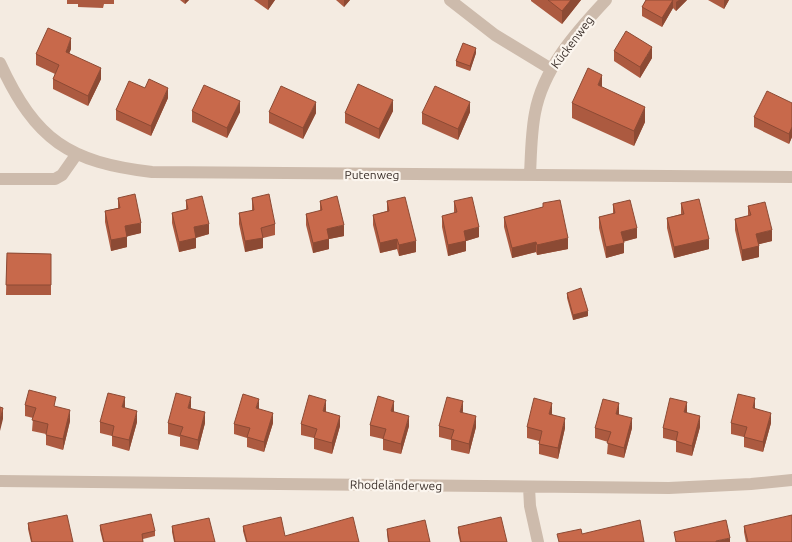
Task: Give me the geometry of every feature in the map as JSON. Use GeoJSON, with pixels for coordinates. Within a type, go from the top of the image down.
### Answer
{"type":"FeatureCollection","features":[{"type":"Feature","properties":{"kind":"street"},"geometry":{"type":"LineString","coordinates":[[450,0],[495,35],[551,69]]}},
{"type":"Feature","properties":{"kind":"street","name":"Kückenweg"},"geometry":{"type":"LineString","coordinates":[[530,175],[531,140],[535,112],[551,69],[564,49],[606,0]]}},
{"type":"Feature","properties":{"kind":"street","name":"Putenweg"},"geometry":{"type":"LineString","coordinates":[[0,63],[11,88],[27,112],[44,132],[76,155],[108,165],[152,172],[792,177]]}},
{"type":"Feature","properties":{"kind":"street"},"geometry":{"type":"LineString","coordinates":[[0,178],[55,179],[62,175],[76,155]]}},
{"type":"Feature","properties":{"kind":"street","name":"Rhodeländerweg"},"geometry":{"type":"LineString","coordinates":[[0,481],[702,487],[792,480]]}},
{"type":"Feature","properties":{"kind":"street"},"geometry":{"type":"LineString","coordinates":[[529,487],[530,506],[538,542]]}},
{"type":"Feature","properties":{"kind":"building"},"geometry":{"type":"Polygon","coordinates":[[[548,0],[571,0],[562,11],[548,0]]]}},
{"type":"Feature","properties":{"kind":"building"},"geometry":{"type":"Polygon","coordinates":[[[646,0],[673,0],[662,18],[642,7],[646,0]]]}},
{"type":"Feature","properties":{"kind":"building"},"geometry":{"type":"Polygon","coordinates":[[[48,28],[71,38],[66,52],[101,68],[88,96],[53,79],[59,65],[36,54],[48,28]]]}},
{"type":"Feature","properties":{"kind":"building"},"geometry":{"type":"Polygon","coordinates":[[[626,31],[652,47],[640,67],[614,51],[626,31]]]}},
{"type":"Feature","properties":{"kind":"building"},"geometry":{"type":"Polygon","coordinates":[[[463,43],[476,48],[470,66],[456,61],[463,43]]]}},
{"type":"Feature","properties":{"kind":"building"},"geometry":{"type":"Polygon","coordinates":[[[588,68],[602,75],[598,85],[645,107],[634,131],[572,103],[588,68]]]}},
{"type":"Feature","properties":{"kind":"building"},"geometry":{"type":"Polygon","coordinates":[[[149,79],[168,88],[151,126],[116,110],[129,81],[145,88],[149,79]]]}},
{"type":"Feature","properties":{"kind":"building"},"geometry":{"type":"Polygon","coordinates":[[[358,84],[393,100],[379,129],[345,113],[358,84]]]}},
{"type":"Feature","properties":{"kind":"building"},"geometry":{"type":"Polygon","coordinates":[[[204,85],[240,101],[227,128],[192,111],[204,85]]]}},
{"type":"Feature","properties":{"kind":"building"},"geometry":{"type":"Polygon","coordinates":[[[281,86],[316,102],[303,128],[269,112],[281,86]]]}},
{"type":"Feature","properties":{"kind":"building"},"geometry":{"type":"Polygon","coordinates":[[[435,86],[470,102],[458,129],[422,113],[435,86]]]}},
{"type":"Feature","properties":{"kind":"building"},"geometry":{"type":"Polygon","coordinates":[[[767,91],[792,103],[792,127],[789,134],[754,117],[767,91]]]}},
{"type":"Feature","properties":{"kind":"building"},"geometry":{"type":"Polygon","coordinates":[[[135,194],[141,223],[125,226],[127,237],[111,240],[105,211],[120,208],[118,198],[135,194]]]}},
{"type":"Feature","properties":{"kind":"building"},"geometry":{"type":"Polygon","coordinates":[[[269,194],[275,224],[261,228],[263,238],[245,241],[239,213],[254,210],[252,198],[269,194]]]}},
{"type":"Feature","properties":{"kind":"building"},"geometry":{"type":"Polygon","coordinates":[[[202,196],[209,224],[194,227],[196,238],[179,242],[172,213],[188,209],[186,200],[202,196]]]}},
{"type":"Feature","properties":{"kind":"building"},"geometry":{"type":"Polygon","coordinates":[[[337,196],[344,225],[327,229],[329,239],[313,243],[306,214],[322,210],[320,201],[337,196]]]}},
{"type":"Feature","properties":{"kind":"building"},"geometry":{"type":"Polygon","coordinates":[[[405,197],[416,241],[399,245],[397,239],[380,243],[373,215],[389,211],[387,201],[405,197]]]}},
{"type":"Feature","properties":{"kind":"building"},"geometry":{"type":"Polygon","coordinates":[[[472,197],[479,227],[464,231],[466,241],[448,245],[442,216],[457,212],[454,201],[472,197]]]}},
{"type":"Feature","properties":{"kind":"building"},"geometry":{"type":"Polygon","coordinates":[[[699,199],[709,239],[674,247],[667,218],[684,214],[681,203],[699,199]]]}},
{"type":"Feature","properties":{"kind":"building"},"geometry":{"type":"Polygon","coordinates":[[[560,200],[568,238],[537,245],[536,242],[512,248],[504,217],[543,207],[543,203],[560,200]]]}},
{"type":"Feature","properties":{"kind":"building"},"geometry":{"type":"Polygon","coordinates":[[[630,200],[637,228],[621,232],[624,243],[606,247],[599,217],[615,213],[613,204],[630,200]]]}},
{"type":"Feature","properties":{"kind":"building"},"geometry":{"type":"Polygon","coordinates":[[[765,202],[772,230],[756,234],[759,246],[742,250],[735,219],[751,215],[748,206],[765,202]]]}},
{"type":"Feature","properties":{"kind":"building"},"geometry":{"type":"Polygon","coordinates":[[[7,253],[51,254],[51,285],[6,285],[7,253]]]}},
{"type":"Feature","properties":{"kind":"building"},"geometry":{"type":"Polygon","coordinates":[[[581,288],[588,311],[573,315],[567,293],[581,288]]]}},
{"type":"Feature","properties":{"kind":"building"},"geometry":{"type":"Polygon","coordinates":[[[29,390],[56,397],[54,406],[70,410],[63,439],[46,435],[48,424],[32,420],[36,408],[25,405],[29,390]]]}},
{"type":"Feature","properties":{"kind":"building"},"geometry":{"type":"Polygon","coordinates":[[[108,393],[125,397],[122,407],[137,411],[129,440],[112,436],[114,426],[100,422],[108,393]]]}},
{"type":"Feature","properties":{"kind":"building"},"geometry":{"type":"Polygon","coordinates":[[[176,393],[191,397],[188,408],[205,412],[198,440],[180,435],[183,427],[168,423],[176,393]]]}},
{"type":"Feature","properties":{"kind":"building"},"geometry":{"type":"Polygon","coordinates":[[[243,394],[259,399],[256,408],[273,413],[264,442],[247,437],[250,428],[234,424],[243,394]]]}},
{"type":"Feature","properties":{"kind":"building"},"geometry":{"type":"Polygon","coordinates":[[[738,394],[755,398],[753,408],[771,413],[763,442],[744,437],[747,427],[731,423],[738,394]]]}},
{"type":"Feature","properties":{"kind":"building"},"geometry":{"type":"Polygon","coordinates":[[[309,395],[326,400],[323,411],[340,416],[332,443],[314,438],[317,429],[301,424],[309,395]]]}},
{"type":"Feature","properties":{"kind":"building"},"geometry":{"type":"Polygon","coordinates":[[[378,396],[394,401],[391,411],[409,416],[401,444],[383,439],[386,429],[370,425],[378,396]]]}},
{"type":"Feature","properties":{"kind":"building"},"geometry":{"type":"Polygon","coordinates":[[[447,397],[463,401],[460,412],[476,416],[469,444],[451,439],[454,430],[439,426],[447,397]]]}},
{"type":"Feature","properties":{"kind":"building"},"geometry":{"type":"Polygon","coordinates":[[[534,398],[552,403],[549,414],[565,418],[558,448],[539,444],[542,431],[527,427],[534,398]]]}},
{"type":"Feature","properties":{"kind":"building"},"geometry":{"type":"Polygon","coordinates":[[[670,398],[687,402],[684,412],[700,416],[692,446],[676,441],[678,432],[663,428],[670,398]]]}},
{"type":"Feature","properties":{"kind":"building"},"geometry":{"type":"Polygon","coordinates":[[[603,399],[619,403],[616,414],[632,418],[624,448],[607,443],[611,432],[595,428],[603,399]]]}},
{"type":"Feature","properties":{"kind":"building"},"geometry":{"type":"Polygon","coordinates":[[[0,407],[3,408],[0,420],[0,407]]]}},
{"type":"Feature","properties":{"kind":"building"},"geometry":{"type":"Polygon","coordinates":[[[151,514],[155,531],[142,534],[143,542],[104,542],[100,525],[151,514]]]}},
{"type":"Feature","properties":{"kind":"building"},"geometry":{"type":"Polygon","coordinates":[[[67,515],[73,542],[32,542],[28,523],[67,515]]]}},
{"type":"Feature","properties":{"kind":"building"},"geometry":{"type":"Polygon","coordinates":[[[792,515],[792,542],[748,542],[744,526],[792,515]]]}},
{"type":"Feature","properties":{"kind":"building"},"geometry":{"type":"Polygon","coordinates":[[[281,517],[285,536],[353,517],[359,542],[247,542],[243,526],[281,517]]]}},
{"type":"Feature","properties":{"kind":"building"},"geometry":{"type":"Polygon","coordinates":[[[501,517],[507,542],[461,542],[458,527],[501,517]]]}},
{"type":"Feature","properties":{"kind":"building"},"geometry":{"type":"Polygon","coordinates":[[[209,518],[215,542],[175,542],[172,526],[209,518]]]}},
{"type":"Feature","properties":{"kind":"building"},"geometry":{"type":"Polygon","coordinates":[[[425,520],[430,542],[389,542],[387,529],[425,520]]]}},
{"type":"Feature","properties":{"kind":"building"},"geometry":{"type":"Polygon","coordinates":[[[640,520],[644,542],[559,542],[557,534],[581,529],[582,534],[640,520]]]}},
{"type":"Feature","properties":{"kind":"building"},"geometry":{"type":"Polygon","coordinates":[[[726,520],[730,538],[716,542],[676,542],[674,532],[726,520]]]}}]}
